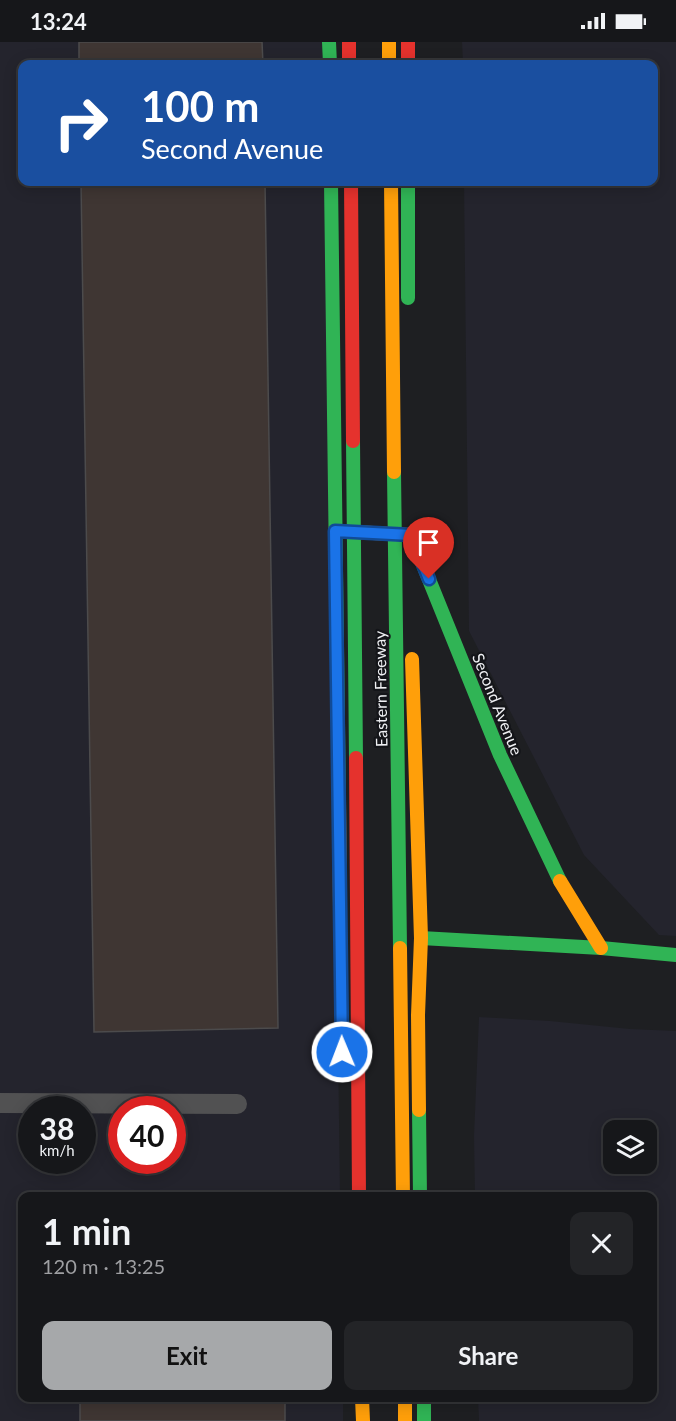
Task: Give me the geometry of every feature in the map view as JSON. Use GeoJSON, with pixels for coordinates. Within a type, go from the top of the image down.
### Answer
{"type":"FeatureCollection","features":[{"type":"Feature","properties":{"kind":"main road"},"geometry":{"type":"LineString","coordinates":[[329,42],[330,60]]}},
{"type":"Feature","properties":{"kind":"main road"},"geometry":{"type":"LineString","coordinates":[[349,42],[349,60]]}},
{"type":"Feature","properties":{"kind":"main road"},"geometry":{"type":"LineString","coordinates":[[389,42],[389,60]]}},
{"type":"Feature","properties":{"kind":"main road"},"geometry":{"type":"LineString","coordinates":[[408,42],[408,60]]}},
{"type":"Feature","properties":{"kind":"main road"},"geometry":{"type":"LineString","coordinates":[[331,186],[341,922]]}},
{"type":"Feature","properties":{"kind":"main road","name":"Eastern Freeway"},"geometry":{"type":"LineString","coordinates":[[351,186],[359,1192]]}},
{"type":"Feature","properties":{"kind":"main road","name":"Eastern Freeway"},"geometry":{"type":"LineString","coordinates":[[391,186],[403,1192]]}},
{"type":"Feature","properties":{"kind":"main road"},"geometry":{"type":"LineString","coordinates":[[408,186],[408,310]]}},
{"type":"Feature","properties":{"kind":"main road"},"geometry":{"type":"LineString","coordinates":[[335,531],[411,529],[410,566]]}},
{"type":"Feature","properties":{"kind":"main road","name":"Second Avenue"},"geometry":{"type":"LineString","coordinates":[[411,529],[500,755],[557,876],[601,948]]}},
{"type":"Feature","properties":{"kind":"main road"},"geometry":{"type":"LineString","coordinates":[[412,645],[421,938],[418,1015],[420,1192]]}},
{"type":"Feature","properties":{"kind":"main road"},"geometry":{"type":"LineString","coordinates":[[421,938],[601,948],[676,956]]}},
{"type":"Feature","properties":{"kind":"main road"},"geometry":{"type":"LineString","coordinates":[[362,1402],[363,1421]]}},
{"type":"Feature","properties":{"kind":"main road"},"geometry":{"type":"LineString","coordinates":[[405,1402],[405,1421]]}},
{"type":"Feature","properties":{"kind":"main road"},"geometry":{"type":"LineString","coordinates":[[424,1402],[424,1421]]}},
{"type":"Feature","properties":{"kind":"lane"},"geometry":{"type":"LineString","coordinates":[[0,1103],[237,1104]]}},
{"type":"Feature","properties":{"kind":"shaded area"},"geometry":{"type":"Polygon","coordinates":[[[0,42],[325,42],[325,60],[18,60],[18,186],[327,186],[340,1192],[18,1192],[18,1402],[343,1402],[343,1421],[0,1421],[0,42]]]}},
{"type":"Feature","properties":{"kind":"shaded area"},"geometry":{"type":"Polygon","coordinates":[[[462,42],[676,42],[676,936],[659,935],[584,855],[469,631],[464,186],[658,186],[658,60],[463,60],[462,42]]]}},
{"type":"Feature","properties":{"kind":"shaded area"},"geometry":{"type":"Polygon","coordinates":[[[479,1017],[676,1031],[676,1421],[479,1421],[478,1402],[657,1402],[657,1192],[475,1192],[474,1136],[479,1017]]]}},
{"type":"Feature","properties":{"kind":"building"},"geometry":{"type":"Polygon","coordinates":[[[79,42],[262,42],[263,60],[79,60],[79,42]]]}},
{"type":"Feature","properties":{"kind":"building"},"geometry":{"type":"Polygon","coordinates":[[[81,186],[265,186],[278,1028],[94,1032],[81,186]]]}},
{"type":"Feature","properties":{"kind":"building"},"geometry":{"type":"Polygon","coordinates":[[[80,1402],[285,1402],[285,1421],[80,1421],[80,1402]]]}},
{"type":"Feature","properties":{"kind":"traffic: fast"},"geometry":{"type":"LineString","coordinates":[[329,42],[330,60]]}},
{"type":"Feature","properties":{"kind":"traffic: fast"},"geometry":{"type":"LineString","coordinates":[[331,186],[339,800]]}},
{"type":"Feature","properties":{"kind":"traffic: fast"},"geometry":{"type":"LineString","coordinates":[[408,186],[408,298]]}},
{"type":"Feature","properties":{"kind":"traffic: fast"},"geometry":{"type":"LineString","coordinates":[[353,441],[356,758]]}},
{"type":"Feature","properties":{"kind":"traffic: fast"},"geometry":{"type":"LineString","coordinates":[[394,472],[400,948]]}},
{"type":"Feature","properties":{"kind":"traffic: fast"},"geometry":{"type":"LineString","coordinates":[[411,535],[500,755],[560,881]]}},
{"type":"Feature","properties":{"kind":"traffic: fast"},"geometry":{"type":"LineString","coordinates":[[421,938],[601,948],[676,955]]}},
{"type":"Feature","properties":{"kind":"traffic: fast"},"geometry":{"type":"LineString","coordinates":[[419,1110],[420,1192]]}},
{"type":"Feature","properties":{"kind":"traffic: fast"},"geometry":{"type":"LineString","coordinates":[[424,1402],[424,1421]]}},
{"type":"Feature","properties":{"kind":"traffic: slow"},"geometry":{"type":"LineString","coordinates":[[389,42],[389,60]]}},
{"type":"Feature","properties":{"kind":"traffic: slow"},"geometry":{"type":"LineString","coordinates":[[391,186],[394,472]]}},
{"type":"Feature","properties":{"kind":"traffic: slow"},"geometry":{"type":"LineString","coordinates":[[335,531],[411,535]]}},
{"type":"Feature","properties":{"kind":"traffic: slow"},"geometry":{"type":"LineString","coordinates":[[412,659],[421,938],[418,1015],[419,1110]]}},
{"type":"Feature","properties":{"kind":"traffic: slow"},"geometry":{"type":"LineString","coordinates":[[339,800],[340,907]]}},
{"type":"Feature","properties":{"kind":"traffic: slow"},"geometry":{"type":"LineString","coordinates":[[560,881],[601,948]]}},
{"type":"Feature","properties":{"kind":"traffic: slow"},"geometry":{"type":"LineString","coordinates":[[400,948],[403,1192]]}},
{"type":"Feature","properties":{"kind":"traffic: slow"},"geometry":{"type":"LineString","coordinates":[[362,1402],[363,1421]]}},
{"type":"Feature","properties":{"kind":"traffic: slow"},"geometry":{"type":"LineString","coordinates":[[405,1402],[405,1421]]}},
{"type":"Feature","properties":{"kind":"traffic: jam"},"geometry":{"type":"LineString","coordinates":[[349,42],[349,60]]}},
{"type":"Feature","properties":{"kind":"traffic: jam"},"geometry":{"type":"LineString","coordinates":[[408,42],[408,60]]}},
{"type":"Feature","properties":{"kind":"traffic: jam"},"geometry":{"type":"LineString","coordinates":[[351,186],[353,441]]}},
{"type":"Feature","properties":{"kind":"traffic: jam"},"geometry":{"type":"LineString","coordinates":[[356,758],[359,1192]]}},
{"type":"Feature","properties":{"kind":"route"},"geometry":{"type":"LineString","coordinates":[[342,1052],[335,531],[411,535],[429,579]]}}]}
